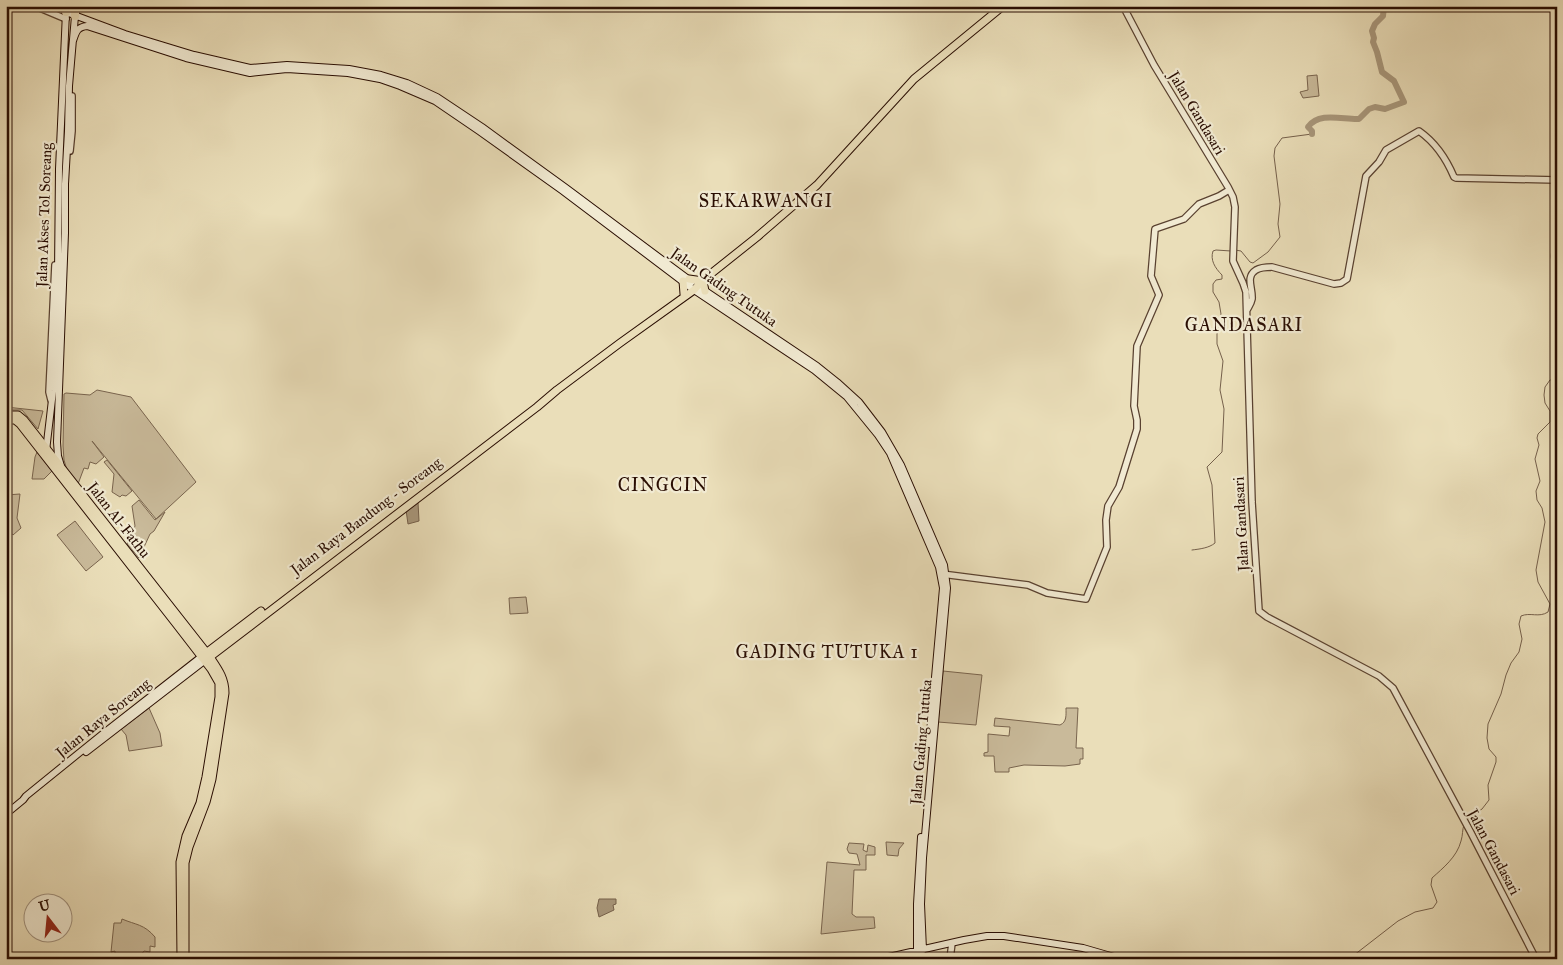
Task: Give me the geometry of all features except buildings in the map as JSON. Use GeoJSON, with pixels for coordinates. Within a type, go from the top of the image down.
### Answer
{"type":"FeatureCollection","features":[{"type":"Feature","properties":{"kind":"highway"},"geometry":{"type":"LineString","coordinates":[[74,19],[75,6]]}},
{"type":"Feature","properties":{"kind":"main road","name":"Jalan Raya Bandung - Soreang"},"geometry":{"type":"LineString","coordinates":[[205,657],[537,407],[640,328],[644,322],[685,294],[699,287],[817,185],[914,79],[1003,6]]}},
{"type":"Feature","properties":{"kind":"main road","name":"Jalan Gading Tutuka"},"geometry":{"type":"LineString","coordinates":[[66,12],[74,19],[194,55],[250,68],[292,65],[348,69],[390,77],[437,97],[686,280],[785,347],[834,385],[856,406],[878,435],[896,466],[945,577],[920,868],[920,951]]}},
{"type":"Feature","properties":{"kind":"main road","name":"Jalan Akses Tol Soreang"},"geometry":{"type":"LineString","coordinates":[[62,469],[58,456],[57,442],[61,274],[58,169],[66,12]]}},
{"type":"Feature","properties":{"kind":"main road","name":"Jalan Akses Tol Soreang"},"geometry":{"type":"LineString","coordinates":[[47,453],[61,274],[74,19]]}},
{"type":"Feature","properties":{"kind":"main road","name":"Jalan Gading Tutuka"},"geometry":{"type":"LineString","coordinates":[[73,41],[77,30],[80,27],[87,26],[186,58],[250,73],[289,69],[348,73],[380,79],[435,101],[509,150]]}},
{"type":"Feature","properties":{"kind":"main road"},"geometry":{"type":"LineString","coordinates":[[685,294],[686,280],[699,287]]}},
{"type":"Feature","properties":{"kind":"main road","name":"Jalan Al-Fathu"},"geometry":{"type":"LineString","coordinates":[[6,415],[15,414],[20,416],[37,436],[47,453],[91,511],[205,657]]}},
{"type":"Feature","properties":{"kind":"main road"},"geometry":{"type":"LineString","coordinates":[[37,436],[44,432],[49,418]]}},
{"type":"Feature","properties":{"kind":"main road","name":"Jalan Al-Fathu"},"geometry":{"type":"LineString","coordinates":[[6,420],[15,420],[20,424],[62,469],[91,511]]}},
{"type":"Feature","properties":{"kind":"main road","name":"Jalan Akses Tol Soreang"},"geometry":{"type":"LineString","coordinates":[[47,453],[55,447],[57,442]]}},
{"type":"Feature","properties":{"kind":"main road"},"geometry":{"type":"LineString","coordinates":[[181,959],[180,862],[184,844],[200,803],[220,691],[217,678],[205,657]]}},
{"type":"Feature","properties":{"kind":"main road"},"geometry":{"type":"LineString","coordinates":[[185,959],[185,863],[206,802],[212,778],[225,693],[222,676],[205,657]]}},
{"type":"Feature","properties":{"kind":"main road","name":"Jalan Raya Soreang"},"geometry":{"type":"LineString","coordinates":[[6,814],[205,657]]}},
{"type":"Feature","properties":{"kind":"main road","name":"Jalan Gading Tutuka"},"geometry":{"type":"LineString","coordinates":[[919,918],[917,938],[920,951]]}},
{"type":"Feature","properties":{"kind":"main road"},"geometry":{"type":"LineString","coordinates":[[880,959],[981,937],[1004,936],[1083,948],[1121,959]]}},
{"type":"Feature","properties":{"kind":"main road"},"geometry":{"type":"LineString","coordinates":[[904,954],[917,938]]}},
{"type":"Feature","properties":{"kind":"street","name":"Jalan Gading Tutuka"},"geometry":{"type":"LineString","coordinates":[[34,6],[66,12]]}},
{"type":"Feature","properties":{"kind":"street","name":"Jalan Gandasari"},"geometry":{"type":"LineString","coordinates":[[1122,6],[1154,65],[1230,190],[1235,207],[1234,263],[1245,288],[1247,310],[1252,502],[1259,611],[1373,673],[1390,686],[1470,831],[1536,959]]}},
{"type":"Feature","properties":{"kind":"street","name":"Jalan Gading Tutuka"},"geometry":{"type":"LineString","coordinates":[[54,7],[66,12]]}},
{"type":"Feature","properties":{"kind":"street"},"geometry":{"type":"LineString","coordinates":[[1247,310],[1252,298],[1250,278],[1252,273],[1262,268],[1272,267],[1334,284],[1348,279],[1366,176],[1379,162],[1386,150],[1419,131],[1429,138],[1444,155],[1456,178],[1557,180]]}},
{"type":"Feature","properties":{"kind":"street","name":"Jalan Akses Tol Soreang"},"geometry":{"type":"LineString","coordinates":[[51,400],[49,392],[58,169]]}},
{"type":"Feature","properties":{"kind":"street","name":"Jalan Akses Tol Soreang"},"geometry":{"type":"LineString","coordinates":[[59,400],[61,394],[68,243],[66,189]]}},
{"type":"Feature","properties":{"kind":"street"},"geometry":{"type":"LineString","coordinates":[[945,577],[1028,585],[1047,593],[1086,599],[1107,547],[1106,520],[1108,506],[1119,487],[1137,429],[1134,406],[1137,346],[1159,295],[1151,276],[1155,228],[1184,219],[1199,204],[1230,190]]}},
{"type":"Feature","properties":{"kind":"street"},"geometry":{"type":"LineString","coordinates":[[950,959],[952,943]]}},
{"type":"Feature","properties":{"kind":"shaded area"},"geometry":{"type":"Polygon","coordinates":[[[1317,75],[1319,96],[1303,98],[1300,92],[1308,90],[1307,76],[1317,75]]]}},
{"type":"Feature","properties":{"kind":"shaded area"},"geometry":{"type":"Polygon","coordinates":[[[97,390],[131,397],[196,482],[156,519],[92,441],[104,457],[96,464],[90,462],[88,469],[84,468],[78,484],[67,470],[63,446],[64,394],[90,395],[97,390]]]}},
{"type":"Feature","properties":{"kind":"shaded area"},"geometry":{"type":"Polygon","coordinates":[[[6,407],[43,411],[38,429],[22,410],[6,410],[6,407]]]}},
{"type":"Feature","properties":{"kind":"shaded area"},"geometry":{"type":"Polygon","coordinates":[[[37,452],[52,471],[44,479],[32,479],[37,452]]]}},
{"type":"Feature","properties":{"kind":"shaded area"},"geometry":{"type":"Polygon","coordinates":[[[107,460],[132,491],[126,496],[122,495],[120,497],[112,492],[114,474],[104,462],[107,460]]]}},
{"type":"Feature","properties":{"kind":"shaded area"},"geometry":{"type":"Polygon","coordinates":[[[20,494],[17,518],[21,528],[13,535],[6,527],[8,525],[6,522],[6,495],[20,494]]]}},
{"type":"Feature","properties":{"kind":"shaded area"},"geometry":{"type":"Polygon","coordinates":[[[139,500],[155,520],[165,512],[154,531],[150,534],[139,558],[127,544],[135,526],[132,506],[139,500]]]}},
{"type":"Feature","properties":{"kind":"shaded area"},"geometry":{"type":"Polygon","coordinates":[[[418,502],[419,521],[408,524],[406,510],[418,502]]]}},
{"type":"Feature","properties":{"kind":"shaded area"},"geometry":{"type":"Polygon","coordinates":[[[75,521],[103,557],[86,571],[57,535],[75,521]]]}},
{"type":"Feature","properties":{"kind":"shaded area"},"geometry":{"type":"Polygon","coordinates":[[[526,597],[528,613],[510,614],[509,598],[526,597]]]}},
{"type":"Feature","properties":{"kind":"shaded area"},"geometry":{"type":"Polygon","coordinates":[[[943,671],[982,675],[976,725],[938,722],[943,671]]]}},
{"type":"Feature","properties":{"kind":"shaded area"},"geometry":{"type":"Polygon","coordinates":[[[149,708],[160,733],[162,746],[129,751],[126,735],[121,729],[149,708]]]}},
{"type":"Feature","properties":{"kind":"shaded area"},"geometry":{"type":"Polygon","coordinates":[[[1066,708],[1078,708],[1076,748],[1083,748],[1083,759],[1080,759],[1080,764],[1065,766],[1024,765],[1009,768],[1009,772],[995,772],[994,756],[984,756],[984,753],[988,752],[988,734],[1009,736],[1010,727],[994,726],[995,718],[1060,725],[1065,720],[1066,708]]]}},
{"type":"Feature","properties":{"kind":"shaded area"},"geometry":{"type":"Polygon","coordinates":[[[886,842],[904,843],[899,849],[898,856],[887,855],[886,842]]]}},
{"type":"Feature","properties":{"kind":"shaded area"},"geometry":{"type":"Polygon","coordinates":[[[849,843],[864,844],[863,850],[867,852],[868,845],[875,847],[875,855],[866,855],[866,870],[854,870],[852,914],[856,917],[874,917],[875,928],[821,934],[827,862],[860,865],[857,854],[849,853],[847,849],[849,843]]]}},
{"type":"Feature","properties":{"kind":"shaded area"},"geometry":{"type":"Polygon","coordinates":[[[599,899],[616,899],[616,904],[613,905],[614,910],[599,917],[597,908],[599,899]]]}},
{"type":"Feature","properties":{"kind":"shaded area"},"geometry":{"type":"Polygon","coordinates":[[[122,919],[143,927],[155,937],[155,947],[150,946],[150,952],[144,951],[141,955],[115,956],[115,951],[111,952],[114,923],[121,923],[122,919]]]}},
{"type":"Feature","properties":{"kind":"waterway"},"geometry":{"type":"LineString","coordinates":[[1312,134],[1308,127],[1318,119],[1332,117],[1359,119],[1369,109],[1375,107],[1385,109],[1404,102],[1394,81],[1382,72],[1373,42],[1372,31],[1375,24],[1383,16],[1384,6]]}},
{"type":"Feature","properties":{"kind":"waterway"},"geometry":{"type":"LineString","coordinates":[[1235,250],[1241,251],[1253,263],[1268,252],[1280,237],[1278,224],[1280,204],[1274,156],[1275,148],[1282,138],[1312,134]]}},
{"type":"Feature","properties":{"kind":"waterway"},"geometry":{"type":"LineString","coordinates":[[1557,248],[1552,251],[1551,255],[1552,261],[1557,265]]}},
{"type":"Feature","properties":{"kind":"waterway"},"geometry":{"type":"LineString","coordinates":[[1192,550],[1201,549],[1215,543],[1212,485],[1207,467],[1222,452],[1224,409],[1220,390],[1223,361],[1217,344],[1221,314],[1219,302],[1213,292],[1213,284],[1216,280],[1222,279],[1222,275],[1214,264],[1212,254],[1216,250],[1231,251]]}},
{"type":"Feature","properties":{"kind":"waterway"},"geometry":{"type":"LineString","coordinates":[[1467,820],[1482,809],[1489,800],[1488,785],[1496,757],[1489,749],[1487,738],[1488,724],[1501,694],[1511,663],[1519,652],[1522,639],[1519,624],[1521,616],[1545,614],[1548,612],[1550,604],[1538,582],[1536,570],[1545,522],[1542,508],[1537,500],[1536,491],[1540,481],[1535,459],[1539,445],[1538,434],[1550,422],[1550,411],[1545,403],[1545,387],[1550,380],[1557,379]]}},
{"type":"Feature","properties":{"kind":"waterway"},"geometry":{"type":"LineString","coordinates":[[1349,959],[1398,921],[1415,912],[1433,908],[1437,902],[1431,885],[1432,878],[1449,862],[1456,852],[1461,841],[1464,825]]}},
{"type":"Feature","properties":{"kind":"district","name":"SEKARWANGI"},"geometry":{"type":"Point","coordinates":[766,201]}},
{"type":"Feature","properties":{"kind":"district","name":"GANDASARI"},"geometry":{"type":"Point","coordinates":[1244,325]}},
{"type":"Feature","properties":{"kind":"district","name":"CINGCIN"},"geometry":{"type":"Point","coordinates":[663,485]}},
{"type":"Feature","properties":{"kind":"district","name":"GADING TUTUKA 1"},"geometry":{"type":"Point","coordinates":[827,652]}}]}
